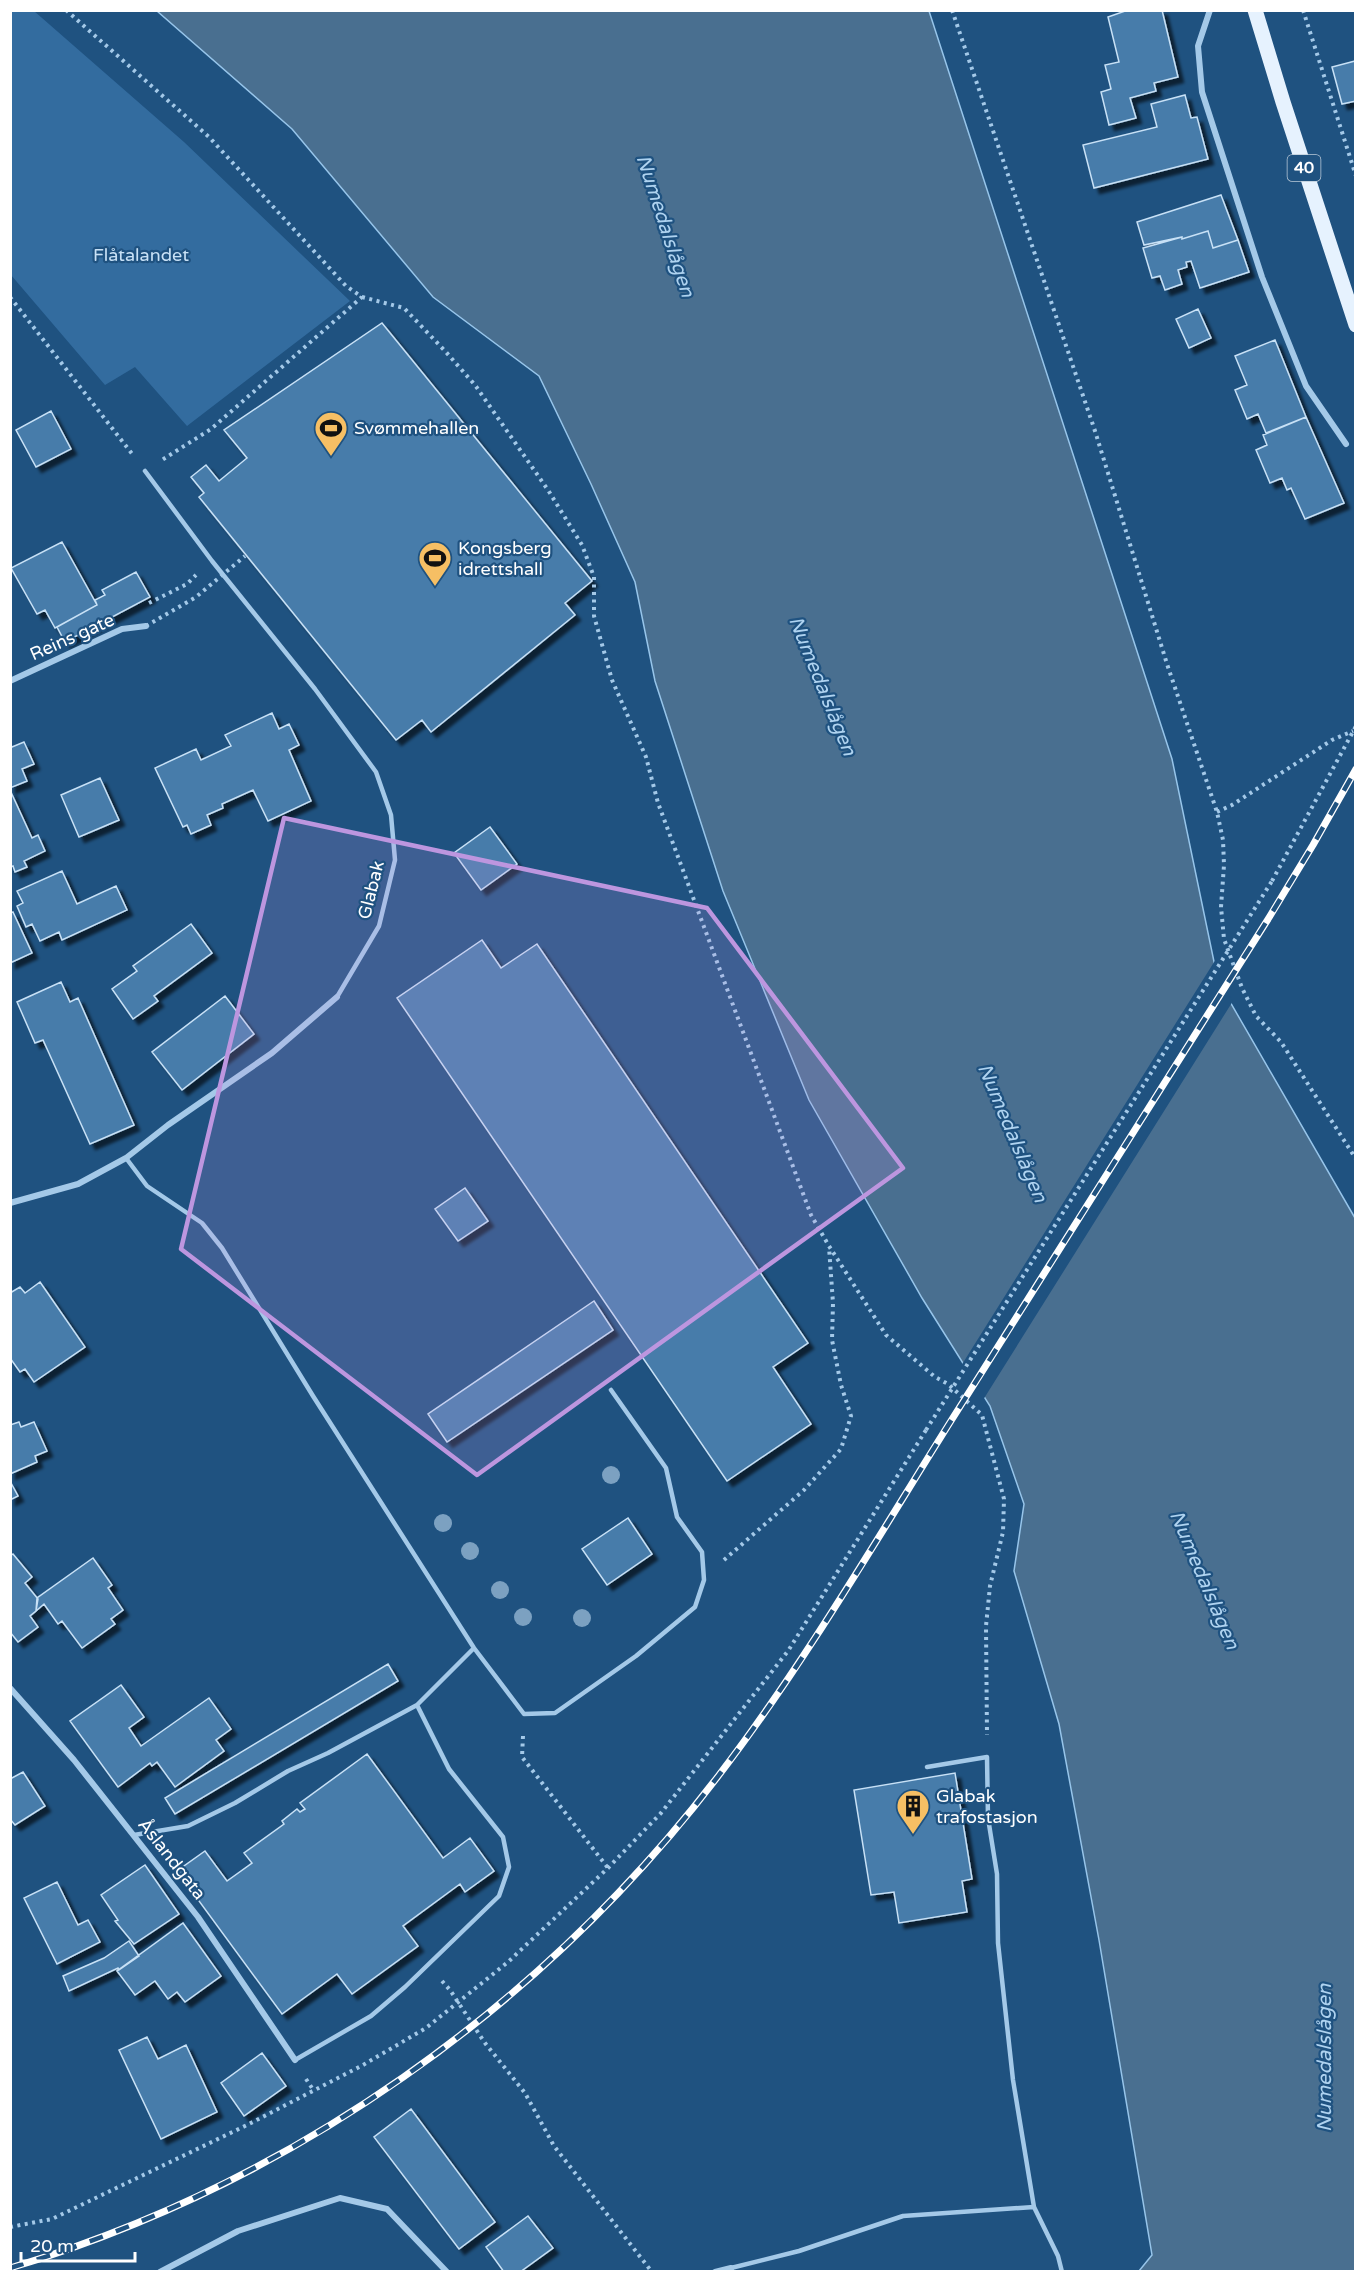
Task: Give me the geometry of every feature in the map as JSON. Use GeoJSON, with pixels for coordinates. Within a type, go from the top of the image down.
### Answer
{"type":"FeatureCollection","features":[{"type":"Feature","properties":{"kind":"main road","name":"40"},"geometry":{"type":"LineString","coordinates":[[1255,10],[1356,325]]}},
{"type":"Feature","properties":{"kind":"street"},"geometry":{"type":"LineString","coordinates":[[1209,10],[1198,46],[1202,92],[1262,277],[1306,386],[1346,444]]}},
{"type":"Feature","properties":{"kind":"street","name":"Reins gate"},"geometry":{"type":"LineString","coordinates":[[10,681],[122,629],[147,626]]}},
{"type":"Feature","properties":{"kind":"street","name":"Glabak"},"geometry":{"type":"LineString","coordinates":[[10,1203],[78,1184],[126,1158],[272,1053],[337,997]]}},
{"type":"Feature","properties":{"kind":"street","name":"Åslandgata"},"geometry":{"type":"LineString","coordinates":[[10,1688],[74,1760],[198,1917],[295,2060]]}},
{"type":"Feature","properties":{"kind":"street"},"geometry":{"type":"LineString","coordinates":[[160,2271],[238,2231],[340,2198],[387,2209],[447,2271]]}},
{"type":"Feature","properties":{"kind":"street"},"geometry":{"type":"LineString","coordinates":[[716,2271],[732,2270]]}},
{"type":"Feature","properties":{"kind":"lane","name":"Glabak"},"geometry":{"type":"LineString","coordinates":[[145,471],[212,561],[315,689],[376,772],[391,814],[395,860],[379,926],[337,997]]}},
{"type":"Feature","properties":{"kind":"lane"},"geometry":{"type":"LineString","coordinates":[[126,1158],[147,1186],[202,1223],[222,1248],[319,1406],[474,1648],[524,1714],[555,1713],[636,1656],[695,1607],[704,1580],[702,1551],[677,1517],[666,1468],[611,1390]]}},
{"type":"Feature","properties":{"kind":"lane"},"geometry":{"type":"LineString","coordinates":[[134,1835],[188,1826],[235,1803],[288,1771],[328,1753],[417,1705],[474,1648]]}},
{"type":"Feature","properties":{"kind":"lane"},"geometry":{"type":"LineString","coordinates":[[295,2060],[371,2016],[427,1966],[499,1896],[509,1868],[503,1837],[449,1769],[417,1705]]}},
{"type":"Feature","properties":{"kind":"lane"},"geometry":{"type":"LineString","coordinates":[[927,1767],[987,1757],[988,1818],[997,1874],[998,1943],[1013,2080],[1034,2207],[1058,2256],[1062,2271]]}},
{"type":"Feature","properties":{"kind":"lane"},"geometry":{"type":"LineString","coordinates":[[732,2270],[799,2251],[903,2216],[1034,2207]]}},
{"type":"Feature","properties":{"kind":"path"},"geometry":{"type":"LineString","coordinates":[[66,10],[209,137],[346,286],[362,297],[404,309],[447,352],[489,405],[548,490],[582,545],[594,577],[594,616],[612,680],[646,757],[658,803],[811,1215],[886,1335],[982,1415],[1004,1499],[1003,1532],[990,1586],[986,1626],[987,1757]]}},
{"type":"Feature","properties":{"kind":"path"},"geometry":{"type":"LineString","coordinates":[[952,10],[1095,431],[1167,664],[1217,812],[1223,840],[1221,907],[1224,939],[1242,988],[1256,1016],[1281,1042],[1356,1159]]}},
{"type":"Feature","properties":{"kind":"path"},"geometry":{"type":"LineString","coordinates":[[1303,10],[1356,176]]}},
{"type":"Feature","properties":{"kind":"path"},"geometry":{"type":"LineString","coordinates":[[10,297],[145,471],[211,429],[362,297]]}},
{"type":"Feature","properties":{"kind":"path"},"geometry":{"type":"LineString","coordinates":[[147,626],[196,597],[245,556]]}},
{"type":"Feature","properties":{"kind":"path"},"geometry":{"type":"LineString","coordinates":[[122,629],[137,609],[187,585],[212,561]]}},
{"type":"Feature","properties":{"kind":"path"},"geometry":{"type":"LineString","coordinates":[[1217,812],[1232,805],[1332,740],[1355,728]]}},
{"type":"Feature","properties":{"kind":"path"},"geometry":{"type":"LineString","coordinates":[[926,1430],[1272,881],[1355,728]]}},
{"type":"Feature","properties":{"kind":"path"},"geometry":{"type":"LineString","coordinates":[[704,1580],[729,1555],[804,1490],[841,1449],[851,1416],[841,1385],[832,1340],[829,1246]]}},
{"type":"Feature","properties":{"kind":"path"},"geometry":{"type":"LineString","coordinates":[[524,1714],[522,1757],[608,1868]]}},
{"type":"Feature","properties":{"kind":"path"},"geometry":{"type":"LineString","coordinates":[[427,1966],[450,1990],[485,2043],[525,2093],[554,2146],[652,2271]]}},
{"type":"Feature","properties":{"kind":"highlighted area"},"geometry":{"type":"Polygon","coordinates":[[[284,818],[707,908],[903,1168],[477,1475],[181,1249],[284,818]]]}},
{"type":"Feature","properties":{"kind":"green space","name":"Flåtalandet"},"geometry":{"type":"Polygon","coordinates":[[[10,11],[34,11],[184,142],[350,301],[187,426],[135,367],[105,385],[11,275],[10,11]]]}},
{"type":"Feature","properties":{"kind":"water","name":"Numedalslågen"},"geometry":{"type":"Polygon","coordinates":[[[157,11],[929,11],[1172,759],[1218,981],[1355,1218],[1355,2271],[1139,2271],[1152,2255],[1099,1940],[1059,1724],[1014,1571],[1024,1504],[990,1406],[922,1298],[809,1100],[723,891],[655,681],[635,582],[539,376],[433,297],[292,129],[157,11]]]}},
{"type":"Feature","properties":{"kind":"pier"},"geometry":{"type":"Polygon","coordinates":[[[1216,959],[1220,980],[1233,1001],[983,1400],[961,1366],[1216,959]]]}},
{"type":"Feature","properties":{"kind":"building"},"geometry":{"type":"Polygon","coordinates":[[[1128,10],[1162,10],[1178,77],[1154,83],[1156,91],[1130,98],[1136,118],[1109,125],[1101,92],[1111,89],[1105,65],[1119,62],[1108,17],[1128,10]]]}},
{"type":"Feature","properties":{"kind":"building"},"geometry":{"type":"Polygon","coordinates":[[[1355,61],[1356,101],[1342,104],[1332,67],[1355,61]]]}},
{"type":"Feature","properties":{"kind":"building"},"geometry":{"type":"Polygon","coordinates":[[[1185,95],[1191,118],[1197,117],[1208,159],[1094,188],[1083,145],[1157,127],[1151,104],[1185,95]]]}},
{"type":"Feature","properties":{"kind":"building"},"geometry":{"type":"Polygon","coordinates":[[[1221,195],[1238,240],[1213,248],[1208,231],[1182,239],[1182,237],[1144,245],[1137,222],[1221,195]]]}},
{"type":"Feature","properties":{"kind":"building"},"geometry":{"type":"Polygon","coordinates":[[[1208,231],[1213,248],[1238,240],[1249,272],[1200,288],[1191,261],[1186,262],[1187,267],[1178,270],[1182,284],[1165,290],[1160,276],[1152,278],[1143,248],[1208,231]]]}},
{"type":"Feature","properties":{"kind":"building"},"geometry":{"type":"Polygon","coordinates":[[[1198,309],[1211,338],[1189,348],[1176,319],[1198,309]]]}},
{"type":"Feature","properties":{"kind":"building"},"geometry":{"type":"Polygon","coordinates":[[[382,323],[592,581],[565,603],[575,615],[431,732],[422,720],[396,740],[199,497],[204,493],[191,477],[206,465],[219,481],[247,458],[224,430],[382,323]]]}},
{"type":"Feature","properties":{"kind":"building"},"geometry":{"type":"Polygon","coordinates":[[[1275,340],[1306,417],[1266,433],[1258,414],[1247,419],[1235,390],[1247,385],[1235,356],[1275,340]]]}},
{"type":"Feature","properties":{"kind":"building"},"geometry":{"type":"Polygon","coordinates":[[[51,411],[71,449],[36,467],[16,430],[51,411]]]}},
{"type":"Feature","properties":{"kind":"building"},"geometry":{"type":"Polygon","coordinates":[[[1306,417],[1344,503],[1305,519],[1291,488],[1287,490],[1282,478],[1270,483],[1256,450],[1267,445],[1263,435],[1306,417]]]}},
{"type":"Feature","properties":{"kind":"building"},"geometry":{"type":"Polygon","coordinates":[[[62,542],[97,605],[55,628],[45,610],[37,614],[11,568],[62,542]]]}},
{"type":"Feature","properties":{"kind":"building"},"geometry":{"type":"Polygon","coordinates":[[[136,572],[150,597],[65,642],[57,627],[97,605],[95,600],[105,595],[102,590],[136,572]]]}},
{"type":"Feature","properties":{"kind":"building"},"geometry":{"type":"Polygon","coordinates":[[[272,713],[279,729],[289,724],[299,745],[289,750],[311,801],[268,821],[253,790],[222,804],[223,808],[207,815],[211,825],[191,834],[187,825],[183,827],[155,768],[196,749],[201,760],[231,746],[225,735],[272,713]]]}},
{"type":"Feature","properties":{"kind":"building"},"geometry":{"type":"Polygon","coordinates":[[[24,742],[34,764],[22,769],[27,781],[10,788],[10,743],[12,747],[24,742]]]}},
{"type":"Feature","properties":{"kind":"building"},"geometry":{"type":"Polygon","coordinates":[[[100,778],[119,820],[79,837],[61,795],[100,778]]]}},
{"type":"Feature","properties":{"kind":"building"},"geometry":{"type":"Polygon","coordinates":[[[10,790],[32,838],[38,835],[45,851],[24,861],[27,867],[15,872],[13,866],[10,867],[10,790]]]}},
{"type":"Feature","properties":{"kind":"building"},"geometry":{"type":"Polygon","coordinates":[[[490,827],[517,864],[481,890],[454,853],[490,827]]]}},
{"type":"Feature","properties":{"kind":"building"},"geometry":{"type":"Polygon","coordinates":[[[62,871],[77,904],[116,886],[127,910],[62,940],[59,932],[40,941],[32,924],[26,927],[17,906],[23,903],[17,891],[62,871]]]}},
{"type":"Feature","properties":{"kind":"building"},"geometry":{"type":"Polygon","coordinates":[[[13,912],[32,953],[10,963],[10,913],[13,912]]]}},
{"type":"Feature","properties":{"kind":"building"},"geometry":{"type":"Polygon","coordinates":[[[191,924],[212,953],[154,996],[158,1001],[133,1019],[112,989],[137,971],[133,966],[191,924]]]}},
{"type":"Feature","properties":{"kind":"building"},"geometry":{"type":"Polygon","coordinates":[[[482,940],[501,968],[537,944],[808,1343],[773,1367],[811,1424],[727,1481],[397,998],[482,940]]]}},
{"type":"Feature","properties":{"kind":"building"},"geometry":{"type":"Polygon","coordinates":[[[61,982],[70,1002],[78,998],[134,1125],[90,1144],[43,1040],[35,1043],[17,1002],[61,982]]]}},
{"type":"Feature","properties":{"kind":"building"},"geometry":{"type":"Polygon","coordinates":[[[225,996],[254,1034],[182,1090],[152,1052],[225,996]]]}},
{"type":"Feature","properties":{"kind":"building"},"geometry":{"type":"Polygon","coordinates":[[[465,1188],[488,1221],[458,1241],[435,1209],[465,1188]]]}},
{"type":"Feature","properties":{"kind":"building"},"geometry":{"type":"Polygon","coordinates":[[[40,1282],[85,1347],[34,1382],[25,1369],[20,1372],[10,1358],[10,1293],[20,1287],[25,1293],[40,1282]]]}},
{"type":"Feature","properties":{"kind":"building"},"geometry":{"type":"Polygon","coordinates":[[[594,1301],[613,1330],[447,1442],[428,1414],[594,1301]]]}},
{"type":"Feature","properties":{"kind":"building"},"geometry":{"type":"Polygon","coordinates":[[[19,1422],[21,1427],[34,1422],[47,1451],[35,1456],[37,1462],[10,1474],[10,1425],[19,1422]]]}},
{"type":"Feature","properties":{"kind":"building"},"geometry":{"type":"Polygon","coordinates":[[[10,1481],[18,1496],[10,1500],[10,1481]]]}},
{"type":"Feature","properties":{"kind":"building"},"geometry":{"type":"Polygon","coordinates":[[[628,1518],[652,1554],[607,1585],[582,1549],[628,1518]]]}},
{"type":"Feature","properties":{"kind":"building"},"geometry":{"type":"Polygon","coordinates":[[[13,1554],[32,1577],[25,1583],[38,1599],[36,1611],[30,1616],[38,1627],[18,1642],[10,1632],[10,1556],[13,1554]]]}},
{"type":"Feature","properties":{"kind":"building"},"geometry":{"type":"Polygon","coordinates":[[[93,1558],[112,1585],[108,1588],[123,1610],[111,1619],[115,1624],[82,1648],[62,1621],[58,1624],[44,1604],[36,1611],[37,1598],[93,1558]]]}},
{"type":"Feature","properties":{"kind":"building"},"geometry":{"type":"Polygon","coordinates":[[[388,1664],[398,1681],[175,1814],[165,1798],[388,1664]]]}},
{"type":"Feature","properties":{"kind":"building"},"geometry":{"type":"Polygon","coordinates":[[[121,1685],[144,1717],[129,1728],[141,1746],[209,1698],[231,1729],[216,1740],[224,1751],[175,1787],[157,1762],[152,1766],[150,1763],[118,1787],[70,1721],[121,1685]]]}},
{"type":"Feature","properties":{"kind":"building"},"geometry":{"type":"Polygon","coordinates":[[[367,1754],[443,1858],[470,1838],[494,1871],[465,1892],[460,1884],[403,1926],[418,1946],[352,1994],[337,1974],[282,2014],[177,1871],[205,1851],[227,1881],[252,1863],[244,1853],[284,1824],[282,1821],[297,1809],[300,1812],[305,1809],[300,1803],[367,1754]]]}},
{"type":"Feature","properties":{"kind":"building"},"geometry":{"type":"Polygon","coordinates":[[[23,1772],[45,1806],[15,1825],[10,1819],[10,1779],[23,1772]]]}},
{"type":"Feature","properties":{"kind":"building","name":"Glabak trafostasjon"},"geometry":{"type":"Polygon","coordinates":[[[955,1773],[972,1879],[962,1881],[967,1912],[899,1923],[894,1892],[871,1895],[854,1790],[955,1773]]]}},
{"type":"Feature","properties":{"kind":"building"},"geometry":{"type":"Polygon","coordinates":[[[145,1865],[179,1914],[134,1944],[115,1921],[118,1920],[101,1895],[145,1865]]]}},
{"type":"Feature","properties":{"kind":"building"},"geometry":{"type":"Polygon","coordinates":[[[57,1882],[78,1925],[88,1920],[100,1942],[57,1964],[24,1898],[57,1882]]]}},
{"type":"Feature","properties":{"kind":"building"},"geometry":{"type":"Polygon","coordinates":[[[183,1923],[221,1976],[185,2002],[177,1992],[168,1999],[155,1981],[135,1995],[117,1971],[183,1923]]]}},
{"type":"Feature","properties":{"kind":"building"},"geometry":{"type":"Polygon","coordinates":[[[129,1941],[139,1956],[119,1970],[118,1968],[69,1991],[63,1976],[104,1958],[129,1941]]]}},
{"type":"Feature","properties":{"kind":"building"},"geometry":{"type":"Polygon","coordinates":[[[147,2037],[158,2059],[186,2045],[217,2112],[161,2139],[119,2050],[147,2037]]]}},
{"type":"Feature","properties":{"kind":"building"},"geometry":{"type":"Polygon","coordinates":[[[262,2053],[286,2086],[244,2116],[221,2083],[262,2053]]]}},
{"type":"Feature","properties":{"kind":"building"},"geometry":{"type":"Polygon","coordinates":[[[411,2109],[495,2222],[459,2249],[374,2137],[411,2109]]]}},
{"type":"Feature","properties":{"kind":"building"},"geometry":{"type":"Polygon","coordinates":[[[528,2216],[553,2248],[520,2272],[504,2272],[486,2247],[528,2216]]]}},
{"type":"Feature","properties":{"kind":"railway"},"geometry":{"type":"LineString","coordinates":[[10,2268],[114,2232],[214,2188],[311,2136],[404,2077],[491,2011],[573,1938],[649,1859],[719,1775],[810,1646],[1270,916],[1356,769]]}},
{"type":"Feature","properties":{"kind":"place","name":"Svømmehallen"},"geometry":{"type":"Point","coordinates":[331,457]}},
{"type":"Feature","properties":{"kind":"place","name":"Kongsberg idrettshall"},"geometry":{"type":"Point","coordinates":[435,587]}},
{"type":"Feature","properties":{"kind":"place","name":"Glabak trafostasjon"},"geometry":{"type":"Point","coordinates":[913,1835]}}]}
